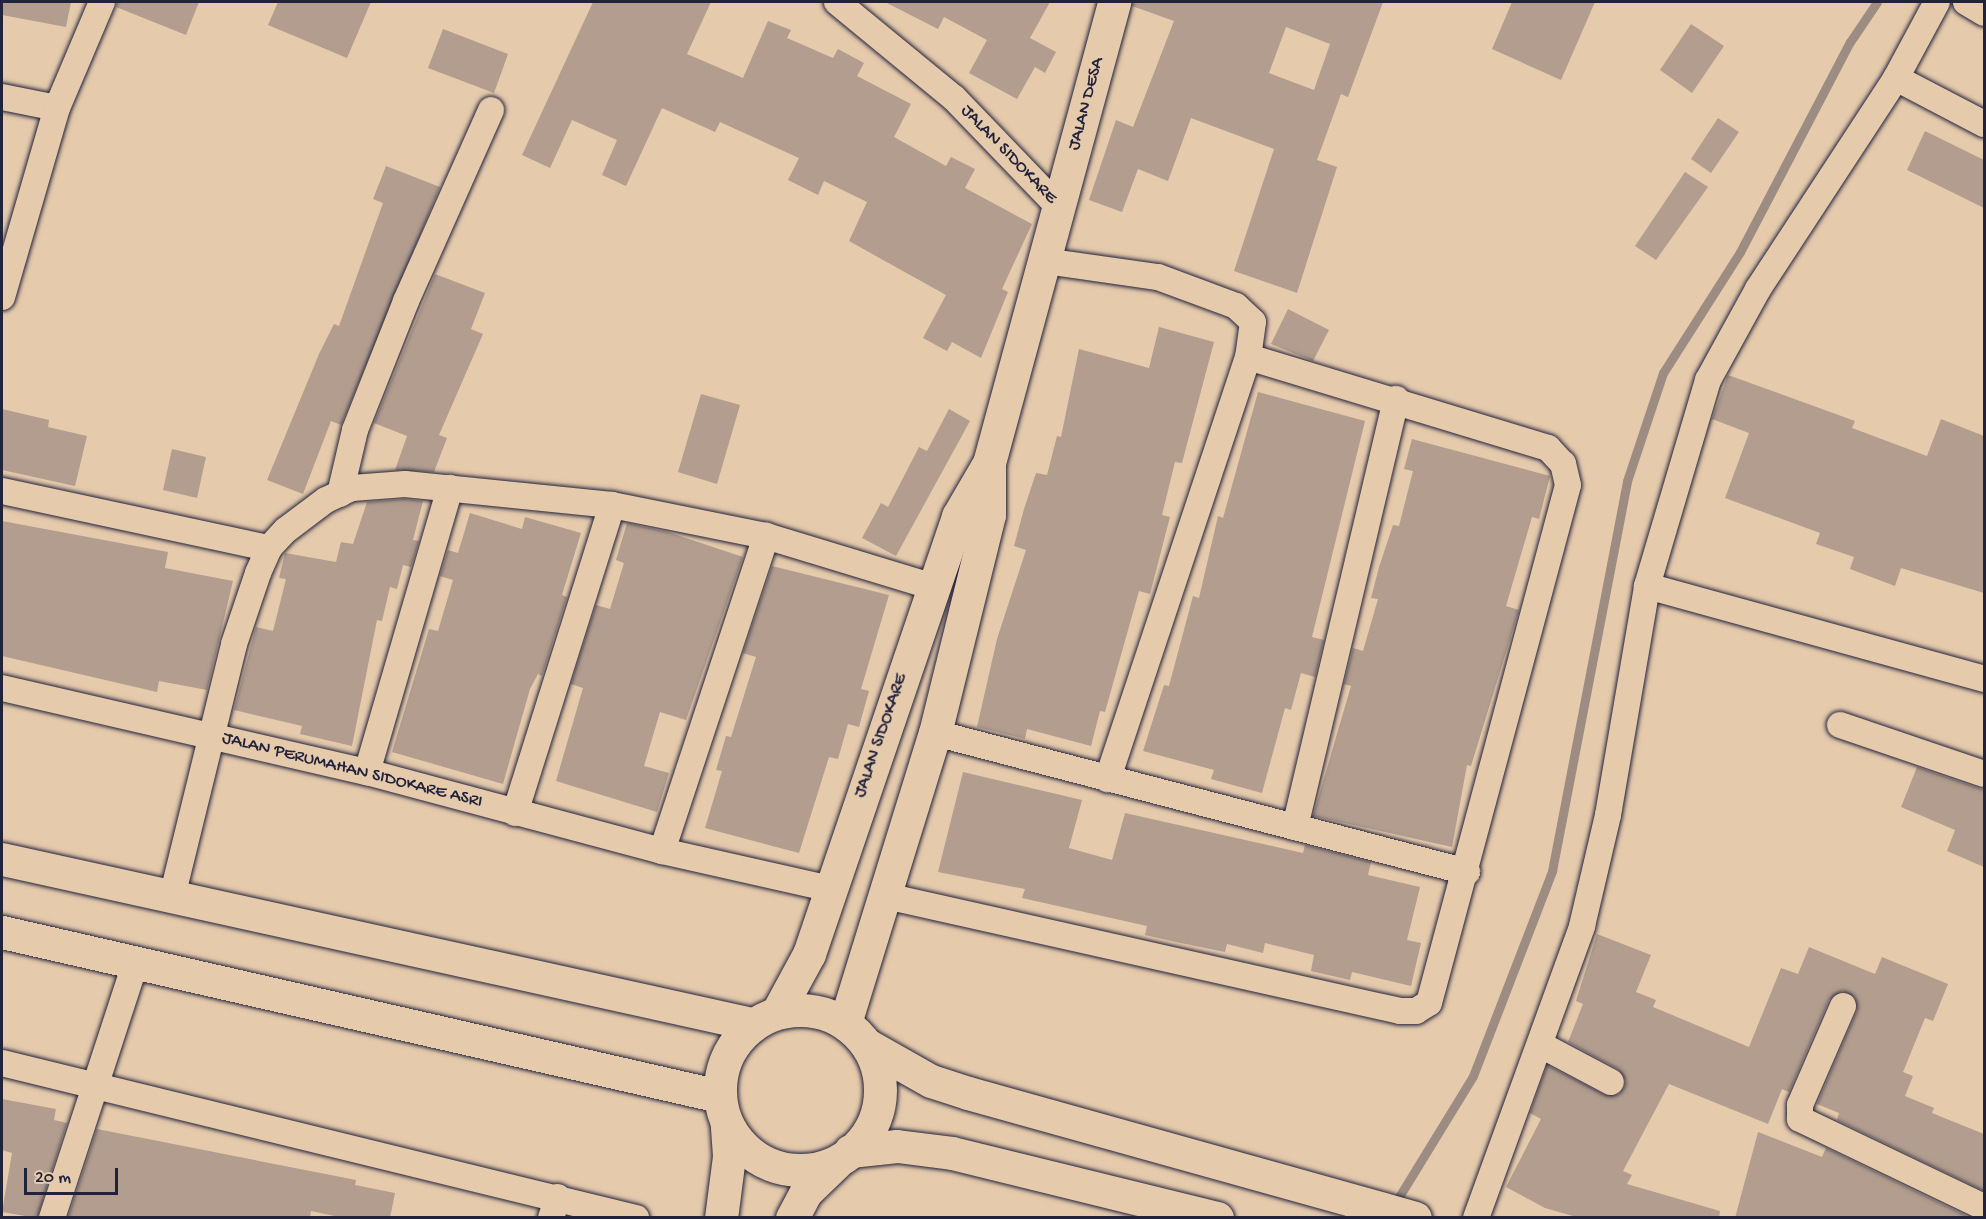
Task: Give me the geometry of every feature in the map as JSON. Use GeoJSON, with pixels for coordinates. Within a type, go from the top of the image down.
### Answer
{"type":"FeatureCollection","features":[{"type":"Feature","properties":{"kind":"main road","name":"JALAN DESA"},"geometry":{"type":"LineString","coordinates":[[1059,207],[1114,2]]}},
{"type":"Feature","properties":{"kind":"main road","name":"JALAN SIDOKARE"},"geometry":{"type":"LineString","coordinates":[[765,1018],[801,975],[958,516],[989,463],[1059,207]]}},
{"type":"Feature","properties":{"kind":"main road","name":"JALAN SIDOKARE"},"geometry":{"type":"LineString","coordinates":[[856,1034],[886,896],[935,733],[989,515],[989,463]]}},
{"type":"Feature","properties":{"kind":"main road"},"geometry":{"type":"LineString","coordinates":[[2,859],[172,897],[765,1018],[801,1009],[856,1034],[931,1081],[1415,1218]]}},
{"type":"Feature","properties":{"kind":"main road"},"geometry":{"type":"LineString","coordinates":[[2,932],[723,1110],[741,1145],[782,1169],[805,1171],[844,1156],[897,1146],[952,1153],[1216,1218]]}},
{"type":"Feature","properties":{"kind":"main road"},"geometry":{"type":"LineString","coordinates":[[721,1218],[729,1156],[723,1110],[722,1070],[732,1046],[765,1018]]}},
{"type":"Feature","properties":{"kind":"main road"},"geometry":{"type":"LineString","coordinates":[[792,1218],[806,1192],[844,1156],[873,1124],[880,1098],[878,1070],[856,1034]]}},
{"type":"Feature","properties":{"kind":"street"},"geometry":{"type":"LineString","coordinates":[[2,297],[57,108],[102,2]]}},
{"type":"Feature","properties":{"kind":"street","name":"JALAN SIDOKARE"},"geometry":{"type":"LineString","coordinates":[[837,2],[954,98],[1059,207]]}},
{"type":"Feature","properties":{"kind":"street"},"geometry":{"type":"LineString","coordinates":[[1476,1218],[1542,1045],[1596,870],[1647,586],[1708,380],[1758,289],[1896,78],[1937,2]]}},
{"type":"Feature","properties":{"kind":"street"},"geometry":{"type":"LineString","coordinates":[[1966,2],[1984,12]]}},
{"type":"Feature","properties":{"kind":"street"},"geometry":{"type":"LineString","coordinates":[[1896,78],[1984,124]]}},
{"type":"Feature","properties":{"kind":"street"},"geometry":{"type":"LineString","coordinates":[[2,97],[57,108]]}},
{"type":"Feature","properties":{"kind":"street"},"geometry":{"type":"LineString","coordinates":[[340,494],[368,397],[491,110]]}},
{"type":"Feature","properties":{"kind":"street"},"geometry":{"type":"LineString","coordinates":[[1045,261],[1158,277],[1236,306],[1253,322],[1248,357],[1108,779]]}},
{"type":"Feature","properties":{"kind":"street"},"geometry":{"type":"LineString","coordinates":[[886,896],[1416,1011],[1429,1003],[1467,872],[1568,485],[1563,464],[1548,448],[1396,399],[1248,357]]}},
{"type":"Feature","properties":{"kind":"street"},"geometry":{"type":"LineString","coordinates":[[1295,827],[1396,399]]}},
{"type":"Feature","properties":{"kind":"street","name":"JALAN PERUMAHAN SIDOKARE ASRI"},"geometry":{"type":"LineString","coordinates":[[830,889],[662,851],[367,772],[210,735],[234,644],[269,548],[308,513],[340,494],[381,483],[612,504],[766,536],[934,587]]}},
{"type":"Feature","properties":{"kind":"street"},"geometry":{"type":"LineString","coordinates":[[367,772],[450,488]]}},
{"type":"Feature","properties":{"kind":"street"},"geometry":{"type":"LineString","coordinates":[[2,491],[269,548]]}},
{"type":"Feature","properties":{"kind":"street"},"geometry":{"type":"LineString","coordinates":[[515,813],[612,504]]}},
{"type":"Feature","properties":{"kind":"street"},"geometry":{"type":"LineString","coordinates":[[662,851],[766,536]]}},
{"type":"Feature","properties":{"kind":"street"},"geometry":{"type":"LineString","coordinates":[[1647,586],[1984,679]]}},
{"type":"Feature","properties":{"kind":"street"},"geometry":{"type":"LineString","coordinates":[[2,688],[210,735],[172,897]]}},
{"type":"Feature","properties":{"kind":"street"},"geometry":{"type":"LineString","coordinates":[[1840,725],[1984,774]]}},
{"type":"Feature","properties":{"kind":"street"},"geometry":{"type":"LineString","coordinates":[[935,733],[1467,872]]}},
{"type":"Feature","properties":{"kind":"street"},"geometry":{"type":"LineString","coordinates":[[52,1218],[93,1083],[135,964]]}},
{"type":"Feature","properties":{"kind":"street"},"geometry":{"type":"LineString","coordinates":[[1843,1006],[1800,1105],[1800,1119],[1984,1207]]}},
{"type":"Feature","properties":{"kind":"street"},"geometry":{"type":"LineString","coordinates":[[1542,1045],[1611,1082]]}},
{"type":"Feature","properties":{"kind":"street"},"geometry":{"type":"LineString","coordinates":[[2,1063],[93,1083],[555,1207],[636,1218]]}},
{"type":"Feature","properties":{"kind":"building"},"geometry":{"type":"Polygon","coordinates":[[[2,2],[71,2],[66,27],[2,15],[2,2]]]}},
{"type":"Feature","properties":{"kind":"building"},"geometry":{"type":"Polygon","coordinates":[[[117,2],[199,2],[186,35],[116,7],[117,2]]]}},
{"type":"Feature","properties":{"kind":"building"},"geometry":{"type":"Polygon","coordinates":[[[278,2],[371,2],[347,58],[268,25],[278,2]]]}},
{"type":"Feature","properties":{"kind":"building"},"geometry":{"type":"Polygon","coordinates":[[[593,2],[711,2],[687,54],[743,78],[768,21],[791,30],[787,38],[833,58],[838,49],[864,63],[857,76],[911,104],[894,137],[946,166],[951,157],[975,169],[965,188],[1032,224],[1002,289],[1008,292],[981,358],[952,342],[947,351],[923,338],[946,295],[849,241],[867,202],[824,181],[818,195],[788,180],[799,158],[720,122],[715,132],[662,108],[626,186],[602,175],[617,140],[572,120],[550,168],[522,155],[593,2]]]}},
{"type":"Feature","properties":{"kind":"building"},"geometry":{"type":"Polygon","coordinates":[[[885,2],[1050,2],[1030,38],[1056,52],[1045,73],[1035,67],[1017,99],[969,73],[987,40],[944,17],[938,29],[885,2]]]}},
{"type":"Feature","properties":{"kind":"building"},"geometry":{"type":"Polygon","coordinates":[[[1132,2],[1383,2],[1348,97],[1341,94],[1317,160],[1337,167],[1297,293],[1234,271],[1274,149],[1191,118],[1168,181],[1138,169],[1122,212],[1089,200],[1116,120],[1133,127],[1174,21],[1132,6],[1132,2]],[[1286,27],[1269,73],[1314,90],[1330,44],[1286,27]]]}},
{"type":"Feature","properties":{"kind":"building"},"geometry":{"type":"Polygon","coordinates":[[[1512,2],[1595,2],[1561,80],[1492,49],[1512,2]]]}},
{"type":"Feature","properties":{"kind":"building"},"geometry":{"type":"Polygon","coordinates":[[[1691,24],[1724,46],[1692,93],[1660,70],[1691,24]]]}},
{"type":"Feature","properties":{"kind":"building"},"geometry":{"type":"Polygon","coordinates":[[[443,29],[508,54],[494,93],[428,68],[443,29]]]}},
{"type":"Feature","properties":{"kind":"building"},"geometry":{"type":"Polygon","coordinates":[[[1718,118],[1739,132],[1711,173],[1691,159],[1718,118]]]}},
{"type":"Feature","properties":{"kind":"building"},"geometry":{"type":"Polygon","coordinates":[[[1925,131],[1984,160],[1984,208],[1907,170],[1925,131]]]}},
{"type":"Feature","properties":{"kind":"building"},"geometry":{"type":"Polygon","coordinates":[[[386,166],[440,187],[341,425],[331,421],[303,494],[267,480],[319,354],[334,324],[339,326],[383,203],[373,199],[386,166]]]}},
{"type":"Feature","properties":{"kind":"building"},"geometry":{"type":"Polygon","coordinates":[[[1685,172],[1708,187],[1656,260],[1635,246],[1685,172]]]}},
{"type":"Feature","properties":{"kind":"building"},"geometry":{"type":"Polygon","coordinates":[[[435,274],[485,293],[471,329],[483,334],[439,435],[447,438],[434,472],[395,470],[407,436],[374,423],[435,274]]]}},
{"type":"Feature","properties":{"kind":"building"},"geometry":{"type":"Polygon","coordinates":[[[1288,309],[1329,330],[1313,361],[1271,344],[1288,309]]]}},
{"type":"Feature","properties":{"kind":"building"},"geometry":{"type":"Polygon","coordinates":[[[1159,327],[1214,342],[1182,463],[1175,462],[1162,515],[1170,517],[1150,594],[1139,591],[1105,712],[1100,711],[1091,746],[1027,729],[1025,739],[977,727],[997,639],[1026,550],[1014,546],[1036,473],[1047,475],[1057,436],[1061,437],[1079,349],[1149,368],[1159,327]]]}},
{"type":"Feature","properties":{"kind":"building"},"geometry":{"type":"Polygon","coordinates":[[[1728,375],[1855,421],[1852,428],[1927,456],[1941,419],[1984,436],[1984,593],[1901,568],[1895,586],[1850,569],[1854,557],[1816,544],[1820,533],[1725,498],[1749,433],[1712,419],[1728,375]]]}},
{"type":"Feature","properties":{"kind":"building"},"geometry":{"type":"Polygon","coordinates":[[[1258,392],[1365,421],[1312,637],[1324,640],[1315,677],[1301,673],[1291,710],[1285,708],[1262,793],[1211,779],[1214,770],[1143,751],[1164,685],[1169,686],[1193,596],[1199,598],[1218,516],[1223,518],[1258,392]]]}},
{"type":"Feature","properties":{"kind":"building"},"geometry":{"type":"Polygon","coordinates":[[[701,394],[740,405],[717,484],[678,472],[701,394]]]}},
{"type":"Feature","properties":{"kind":"building"},"geometry":{"type":"Polygon","coordinates":[[[2,409],[49,420],[48,427],[87,436],[75,486],[2,470],[2,409]]]}},
{"type":"Feature","properties":{"kind":"building"},"geometry":{"type":"Polygon","coordinates":[[[949,409],[970,421],[896,556],[862,538],[881,503],[888,507],[919,447],[927,451],[949,409]]]}},
{"type":"Feature","properties":{"kind":"building"},"geometry":{"type":"Polygon","coordinates":[[[1412,439],[1550,476],[1539,519],[1532,517],[1506,606],[1519,610],[1471,766],[1467,765],[1452,847],[1313,816],[1351,686],[1344,684],[1353,648],[1363,651],[1378,599],[1371,598],[1379,567],[1393,525],[1399,526],[1413,471],[1404,469],[1412,439]]]}},
{"type":"Feature","properties":{"kind":"building"},"geometry":{"type":"Polygon","coordinates":[[[172,449],[206,457],[197,498],[163,490],[172,449]]]}},
{"type":"Feature","properties":{"kind":"building"},"geometry":{"type":"Polygon","coordinates":[[[405,499],[423,501],[413,540],[419,541],[411,567],[403,565],[397,589],[390,587],[382,621],[377,620],[352,746],[300,734],[302,726],[234,710],[256,627],[273,631],[286,579],[279,578],[285,553],[336,562],[341,542],[353,544],[367,502],[405,499]]]}},
{"type":"Feature","properties":{"kind":"building"},"geometry":{"type":"Polygon","coordinates":[[[470,513],[522,529],[525,517],[581,533],[562,595],[567,597],[542,676],[538,674],[530,689],[503,784],[392,752],[429,629],[438,631],[453,580],[440,576],[448,550],[458,553],[470,513]]]}},
{"type":"Feature","properties":{"kind":"building"},"geometry":{"type":"Polygon","coordinates":[[[2,521],[168,552],[165,568],[233,581],[207,690],[159,681],[157,692],[2,656],[2,521]]]}},
{"type":"Feature","properties":{"kind":"building"},"geometry":{"type":"Polygon","coordinates":[[[627,523],[668,532],[743,557],[686,720],[660,712],[644,766],[669,773],[657,812],[556,781],[583,688],[571,684],[596,605],[610,609],[624,563],[616,560],[627,523]]]}},
{"type":"Feature","properties":{"kind":"building"},"geometry":{"type":"Polygon","coordinates":[[[772,566],[889,595],[861,689],[869,691],[859,727],[848,724],[838,759],[829,757],[799,853],[705,828],[722,771],[716,770],[726,736],[731,737],[756,657],[743,653],[772,566]]]}},
{"type":"Feature","properties":{"kind":"building"},"geometry":{"type":"Polygon","coordinates":[[[1917,767],[1984,790],[1984,867],[1947,851],[1955,830],[1901,807],[1917,767]]]}},
{"type":"Feature","properties":{"kind":"building"},"geometry":{"type":"Polygon","coordinates":[[[963,772],[1082,800],[1069,848],[1112,860],[1125,813],[1303,853],[1305,845],[1371,862],[1368,875],[1420,887],[1407,940],[1421,943],[1411,986],[1352,972],[1350,980],[1311,971],[1314,955],[1265,943],[1263,953],[1227,944],[1225,952],[1145,935],[1147,926],[1022,898],[1025,889],[938,872],[963,772]]]}},
{"type":"Feature","properties":{"kind":"building"},"geometry":{"type":"Polygon","coordinates":[[[1597,934],[1651,955],[1636,992],[1656,1000],[1653,1007],[1749,1047],[1781,968],[1798,974],[1809,947],[1875,974],[1882,957],[1948,984],[1933,1021],[1925,1018],[1903,1072],[1913,1076],[1905,1096],[1934,1108],[1932,1113],[1984,1134],[1984,1191],[1837,1120],[1839,1113],[1817,1104],[1857,1011],[1855,997],[1842,991],[1829,1000],[1789,1092],[1782,1089],[1768,1124],[1669,1084],[1623,1171],[1632,1175],[1627,1184],[1720,1211],[1719,1218],[1580,1218],[1545,1208],[1506,1187],[1541,1119],[1530,1113],[1547,1065],[1605,1095],[1618,1095],[1624,1088],[1626,1081],[1618,1069],[1568,1042],[1583,1004],[1576,1001],[1597,934]]]}},
{"type":"Feature","properties":{"kind":"building"},"geometry":{"type":"Polygon","coordinates":[[[2,1099],[56,1109],[54,1120],[67,1123],[37,1218],[2,1212],[12,1153],[2,1150],[2,1099]]]}},
{"type":"Feature","properties":{"kind":"building"},"geometry":{"type":"Polygon","coordinates":[[[97,1129],[356,1180],[355,1185],[395,1193],[390,1218],[344,1218],[311,1211],[310,1218],[68,1218],[97,1129]]]}},
{"type":"Feature","properties":{"kind":"building"},"geometry":{"type":"Polygon","coordinates":[[[1758,1132],[1822,1157],[1826,1148],[1971,1218],[1735,1218],[1758,1132]]]}},
{"type":"Feature","properties":{"kind":"waterway"},"geometry":{"type":"LineString","coordinates":[[1394,1205],[1473,1076],[1552,871],[1627,481],[1663,373],[1740,252],[1850,42],[1877,2]]}}]}
